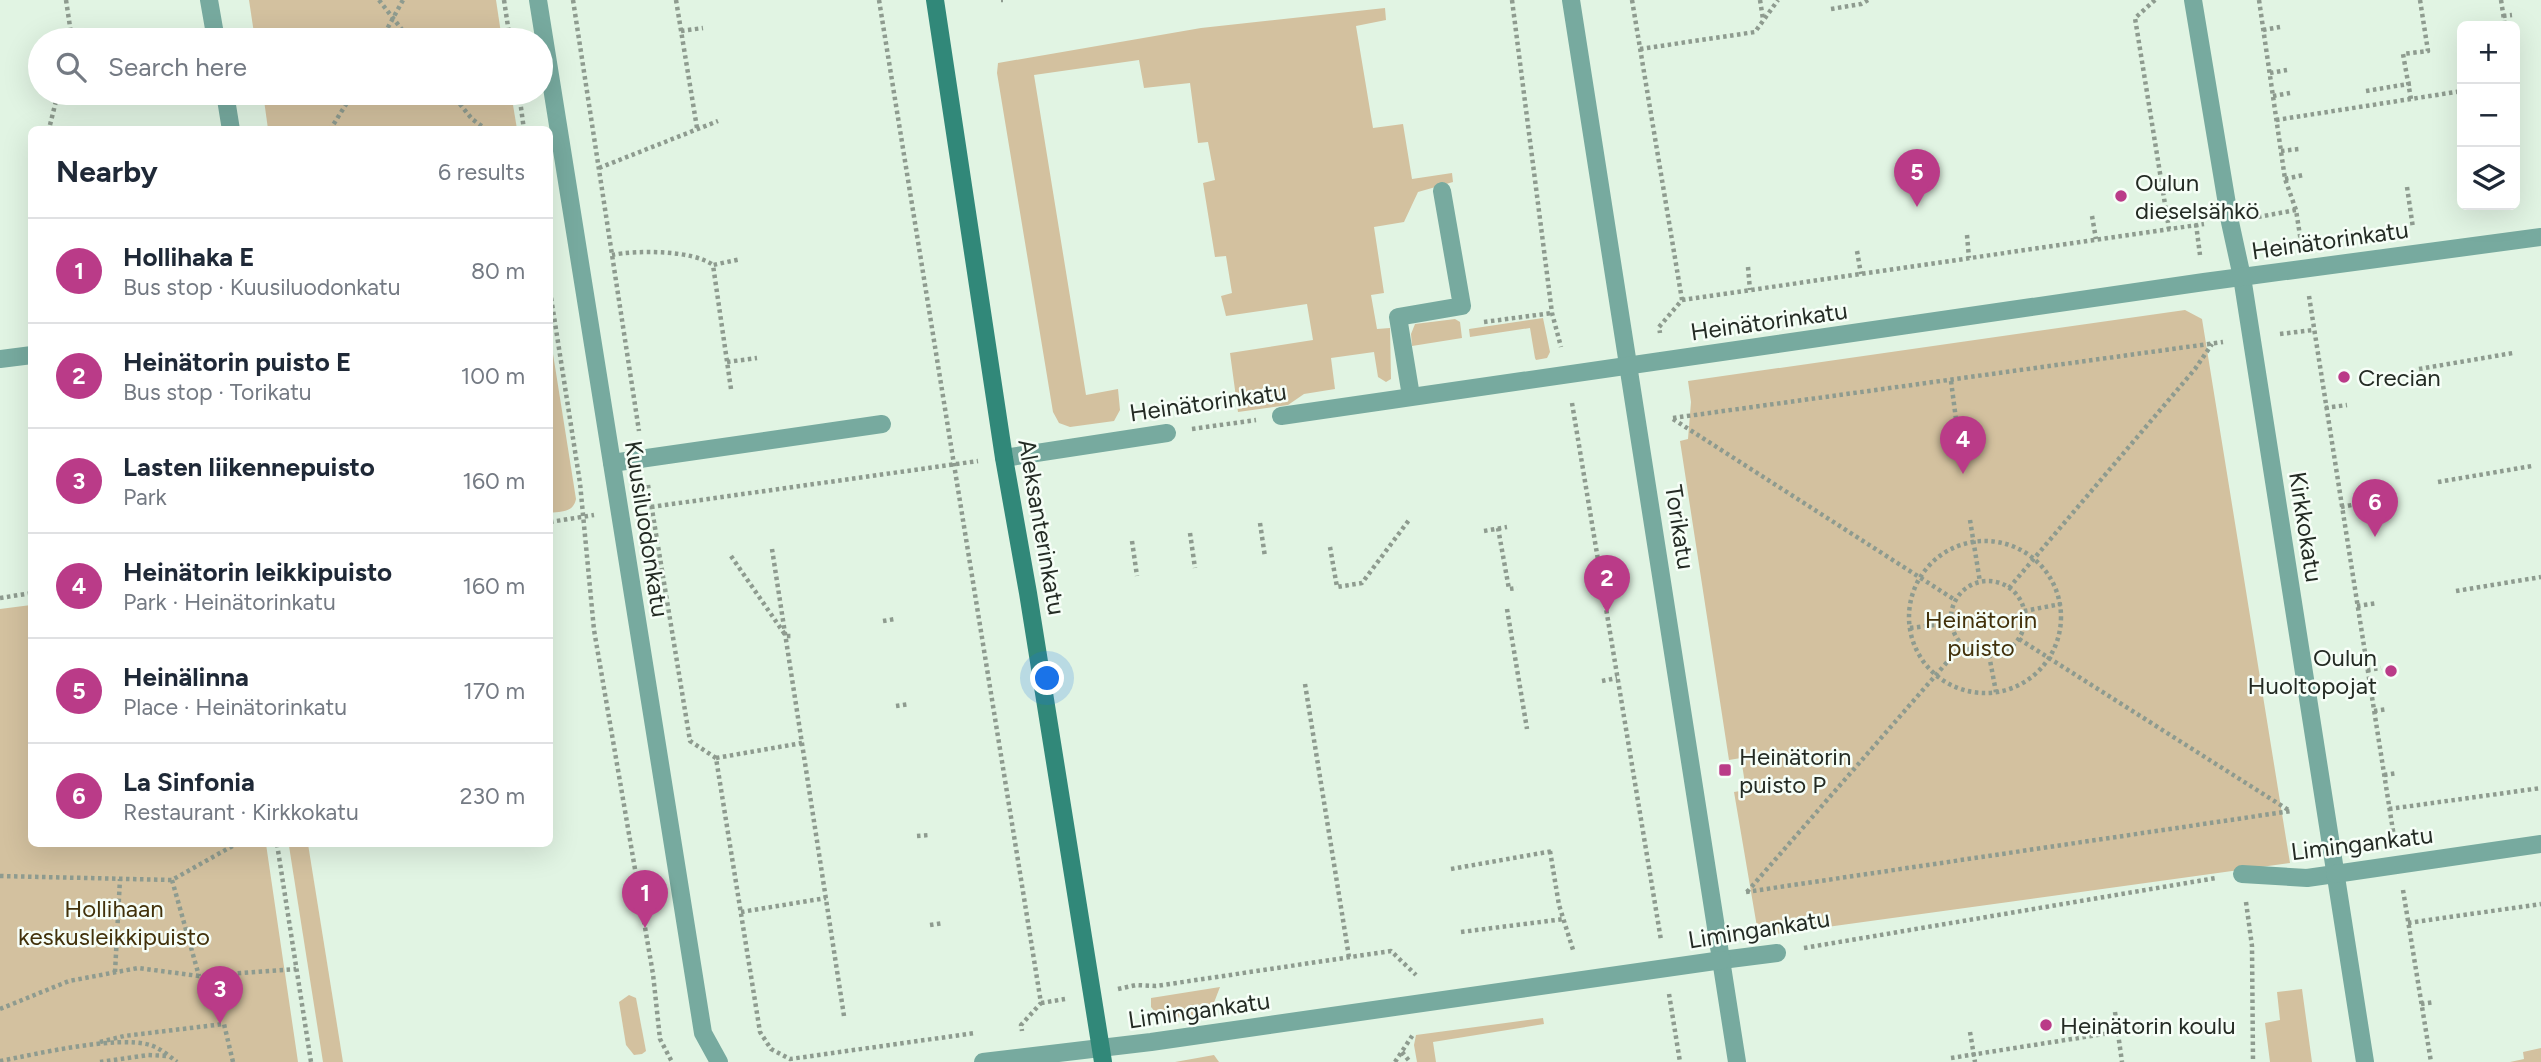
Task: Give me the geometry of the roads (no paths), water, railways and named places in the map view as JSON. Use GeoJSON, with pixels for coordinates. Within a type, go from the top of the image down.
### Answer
{"type":"FeatureCollection","features":[{"type":"Feature","properties":{"kind":"main road","name":"Aleksanterinkatu"},"geometry":{"type":"LineString","coordinates":[[935,0],[1004,458],[1102,1055]]}},
{"type":"Feature","properties":{"kind":"street"},"geometry":{"type":"LineString","coordinates":[[209,0],[214,28]]}},
{"type":"Feature","properties":{"kind":"street","name":"Kuusiluodonkatu"},"geometry":{"type":"LineString","coordinates":[[538,0],[542,28]]}},
{"type":"Feature","properties":{"kind":"street","name":"Torikatu"},"geometry":{"type":"LineString","coordinates":[[1571,0],[1737,1062]]}},
{"type":"Feature","properties":{"kind":"street","name":"Kirkkokatu"},"geometry":{"type":"LineString","coordinates":[[2193,0],[2230,222],[2242,277],[2365,1062]]}},
{"type":"Feature","properties":{"kind":"street","name":"Kuusiluodonkatu"},"geometry":{"type":"LineString","coordinates":[[553,94],[703,1033],[719,1062]]}},
{"type":"Feature","properties":{"kind":"street"},"geometry":{"type":"LineString","coordinates":[[227,105],[230,126]]}},
{"type":"Feature","properties":{"kind":"street"},"geometry":{"type":"LineString","coordinates":[[1411,396],[1398,317],[1462,306],[1442,191]]}},
{"type":"Feature","properties":{"kind":"street","name":"Heinätorinkatu"},"geometry":{"type":"LineString","coordinates":[[1281,416],[2242,277],[2541,237]]}},
{"type":"Feature","properties":{"kind":"street"},"geometry":{"type":"LineString","coordinates":[[0,359],[28,356]]}},
{"type":"Feature","properties":{"kind":"street"},"geometry":{"type":"LineString","coordinates":[[612,463],[882,424]]}},
{"type":"Feature","properties":{"kind":"street","name":"Heinätorinkatu"},"geometry":{"type":"LineString","coordinates":[[1004,458],[1167,433]]}},
{"type":"Feature","properties":{"kind":"street","name":"Limingankatu"},"geometry":{"type":"LineString","coordinates":[[2242,874],[2306,878],[2541,844]]}},
{"type":"Feature","properties":{"kind":"street","name":"Limingankatu"},"geometry":{"type":"LineString","coordinates":[[984,1062],[1030,1055],[1102,1055],[1777,953]]}},
{"type":"Feature","properties":{"kind":"place","name":"Oulun dieselsähkö"},"geometry":{"type":"Point","coordinates":[2121,196]}},
{"type":"Feature","properties":{"kind":"place","name":"Heinälinna"},"geometry":{"type":"Point","coordinates":[1917,207]}},
{"type":"Feature","properties":{"kind":"place","name":"Crecian"},"geometry":{"type":"Point","coordinates":[2344,377]}},
{"type":"Feature","properties":{"kind":"place","name":"Heinätorin leikkipuisto"},"geometry":{"type":"Point","coordinates":[1963,474]}},
{"type":"Feature","properties":{"kind":"place","name":"La Sinfonia"},"geometry":{"type":"Point","coordinates":[2375,537]}},
{"type":"Feature","properties":{"kind":"place","name":"Heinätorin puisto E"},"geometry":{"type":"Point","coordinates":[1607,613]}},
{"type":"Feature","properties":{"kind":"place","name":"Oulun Huoltopojat"},"geometry":{"type":"Point","coordinates":[2391,671]}},
{"type":"Feature","properties":{"kind":"place","name":"Heinätorin puisto P"},"geometry":{"type":"Point","coordinates":[1725,770]}},
{"type":"Feature","properties":{"kind":"place","name":"Hollihaka E"},"geometry":{"type":"Point","coordinates":[645,928]}},
{"type":"Feature","properties":{"kind":"place","name":"Lasten liikennepuisto"},"geometry":{"type":"Point","coordinates":[220,1024]}},
{"type":"Feature","properties":{"kind":"place","name":"Heinätorin koulu"},"geometry":{"type":"Point","coordinates":[2046,1025]}},
{"type":"Feature","properties":{"kind":"park label","name":"Heinätorin puisto"},"geometry":{"type":"Point","coordinates":[1981,633]}},
{"type":"Feature","properties":{"kind":"park label","name":"Hollihaan keskusleikkipuisto"},"geometry":{"type":"Point","coordinates":[114,922]}}]}
